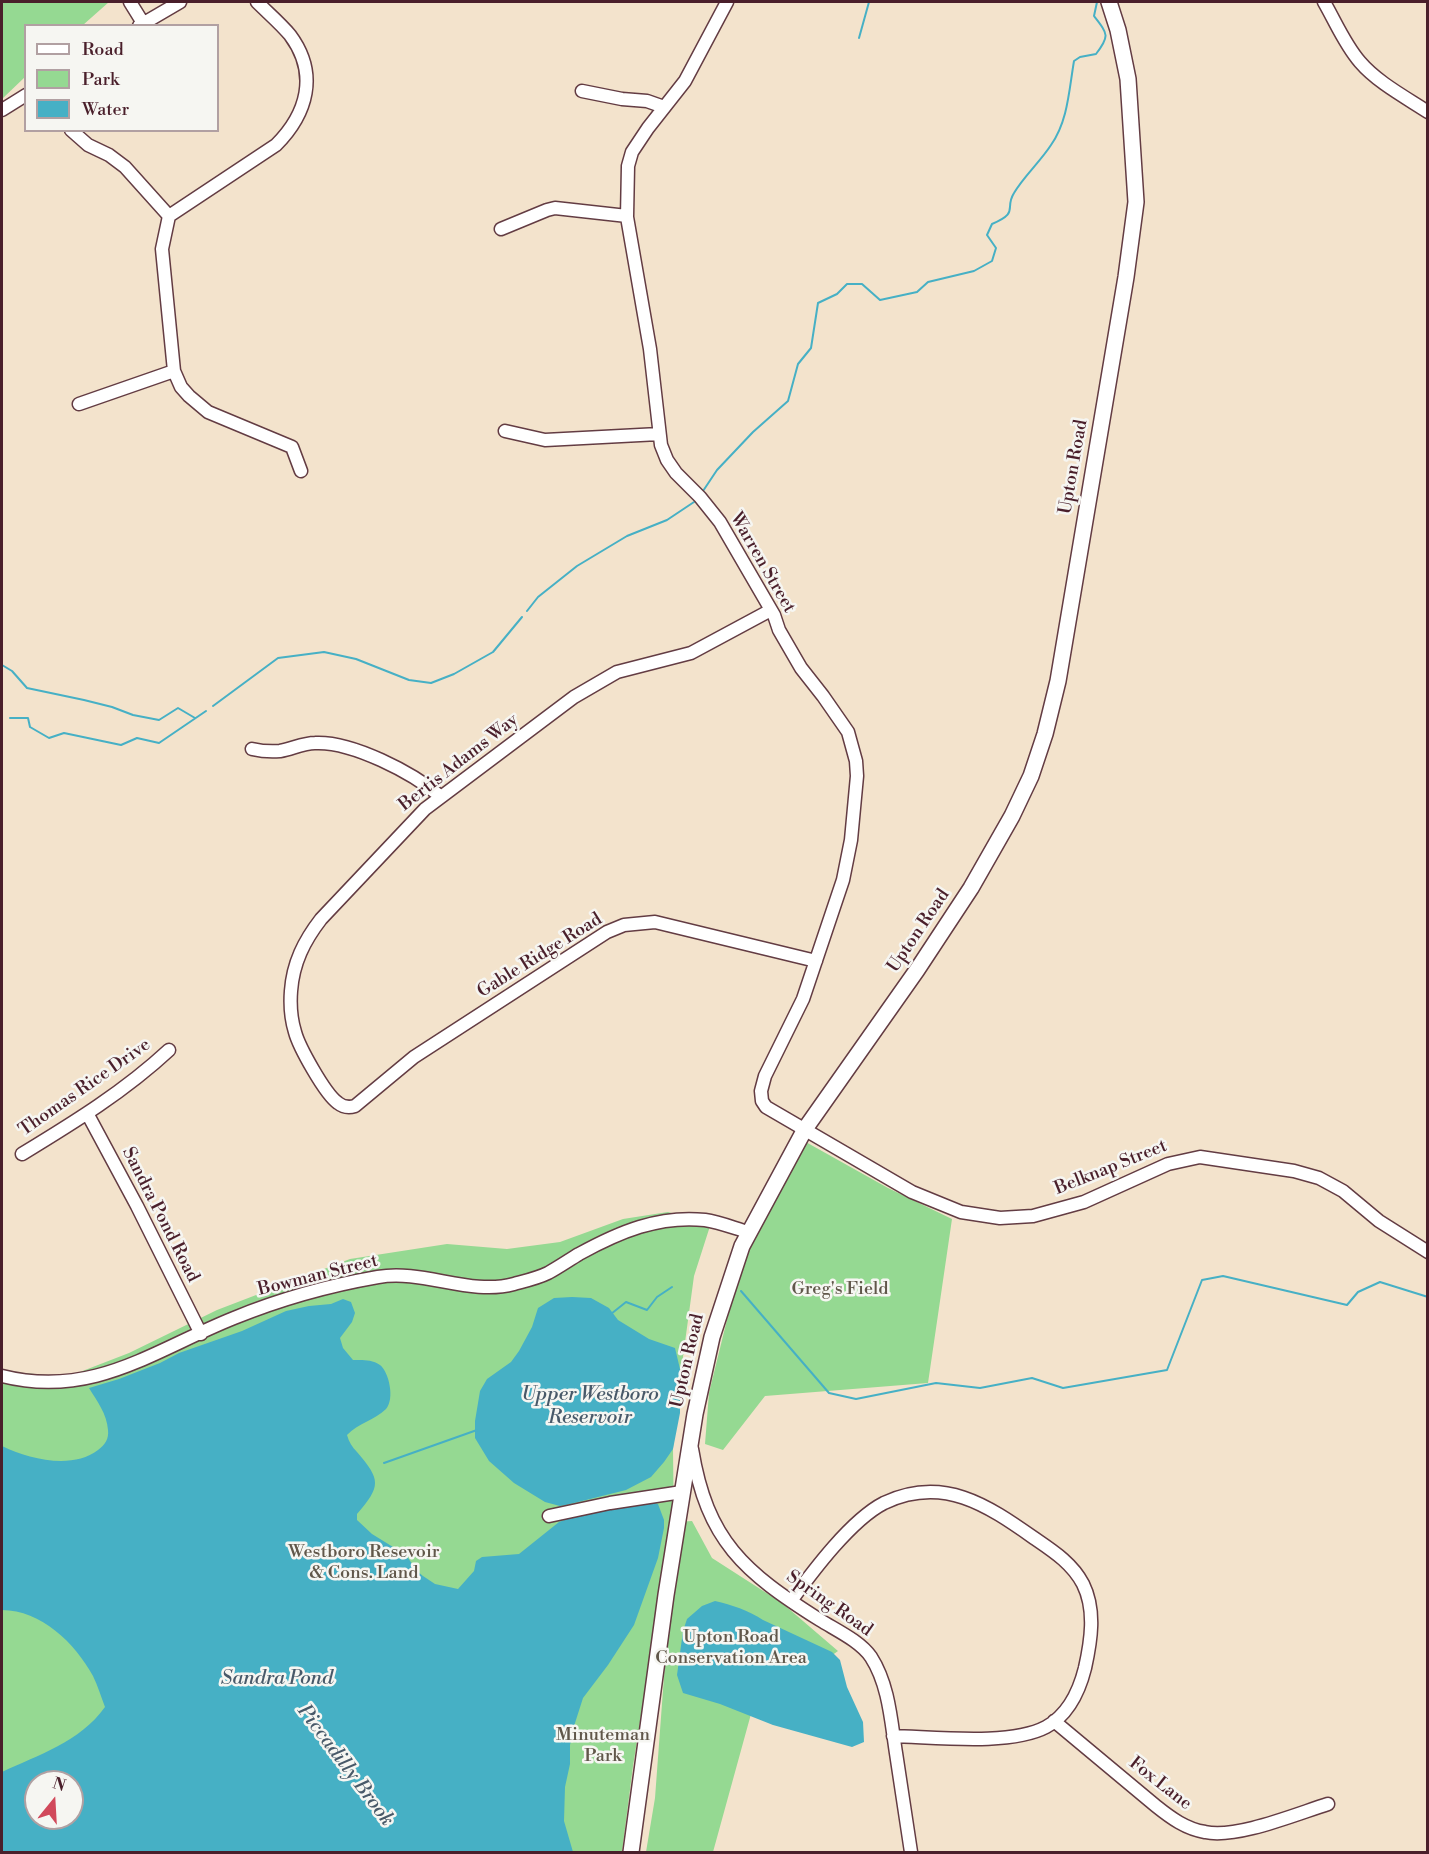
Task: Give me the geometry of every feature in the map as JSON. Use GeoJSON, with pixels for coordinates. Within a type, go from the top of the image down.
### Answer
{"type":"FeatureCollection","features":[{"type":"Feature","properties":{"kind":"main road","name":"Upton Road"},"geometry":{"type":"LineString","coordinates":[[631,1852],[690,1442],[715,1328],[748,1232],[805,1129],[917,970],[971,888],[1012,816],[1031,776],[1045,734],[1058,681],[1126,277],[1136,202],[1128,79],[1118,30],[1109,2]]}},
{"type":"Feature","properties":{"kind":"street"},"geometry":{"type":"LineString","coordinates":[[130,2],[141,24],[180,2]]}},
{"type":"Feature","properties":{"kind":"street"},"geometry":{"type":"LineString","coordinates":[[257,2],[290,36],[301,57],[306,79],[306,95],[301,112],[291,130],[276,146],[169,216],[162,249],[174,371],[181,387],[208,412],[292,447],[301,471]]}},
{"type":"Feature","properties":{"kind":"street","name":"Warren Street"},"geometry":{"type":"LineString","coordinates":[[727,2],[686,81],[632,152],[628,166],[627,216],[631,252],[650,350],[659,434],[667,460],[720,522],[771,610],[788,648],[848,732],[856,761],[849,859],[803,999],[765,1076],[761,1091],[762,1101],[766,1107],[805,1129]]}},
{"type":"Feature","properties":{"kind":"street"},"geometry":{"type":"LineString","coordinates":[[1324,2],[1361,64],[1428,112]]}},
{"type":"Feature","properties":{"kind":"street"},"geometry":{"type":"LineString","coordinates":[[582,91],[622,99],[647,101],[664,107]]}},
{"type":"Feature","properties":{"kind":"street"},"geometry":{"type":"LineString","coordinates":[[2,110],[24,96]]}},
{"type":"Feature","properties":{"kind":"street"},"geometry":{"type":"LineString","coordinates":[[73,132],[88,145],[109,154],[125,167],[169,216]]}},
{"type":"Feature","properties":{"kind":"street"},"geometry":{"type":"LineString","coordinates":[[501,229],[555,208],[627,216]]}},
{"type":"Feature","properties":{"kind":"street"},"geometry":{"type":"LineString","coordinates":[[79,404],[174,371]]}},
{"type":"Feature","properties":{"kind":"street"},"geometry":{"type":"LineString","coordinates":[[505,431],[545,440],[659,434]]}},
{"type":"Feature","properties":{"kind":"street","name":"Bertis Adams Way"},"geometry":{"type":"LineString","coordinates":[[346,1107],[336,1102],[325,1089],[295,1034],[291,1013],[290,992],[294,970],[307,938],[321,919],[408,825],[440,796],[574,697],[617,672],[691,653],[771,610]]}},
{"type":"Feature","properties":{"kind":"street"},"geometry":{"type":"LineString","coordinates":[[252,749],[267,752],[282,751],[311,743],[335,743],[392,766],[424,783],[440,796]]}},
{"type":"Feature","properties":{"kind":"street","name":"Gable Ridge Road"},"geometry":{"type":"LineString","coordinates":[[346,1107],[355,1106],[414,1057],[607,932],[624,925],[655,922],[816,962]]}},
{"type":"Feature","properties":{"kind":"street","name":"Thomas Rice Drive"},"geometry":{"type":"LineString","coordinates":[[22,1154],[147,1071],[169,1050]]}},
{"type":"Feature","properties":{"kind":"street","name":"Sandra Pond Road"},"geometry":{"type":"LineString","coordinates":[[87,1113],[137,1206],[201,1334]]}},
{"type":"Feature","properties":{"kind":"street","name":"Belknap Street"},"geometry":{"type":"LineString","coordinates":[[805,1129],[912,1192],[937,1204],[961,1212],[1000,1218],[1033,1216],[1084,1202],[1168,1164],[1187,1158],[1200,1157],[1294,1171],[1319,1178],[1337,1187],[1379,1221],[1428,1252]]}},
{"type":"Feature","properties":{"kind":"street","name":"Bowman Street"},"geometry":{"type":"LineString","coordinates":[[2,1376],[57,1383],[86,1379],[140,1362],[232,1319],[264,1307],[380,1277],[418,1278],[494,1287],[510,1285],[548,1273],[600,1243],[625,1231],[653,1222],[681,1219],[706,1220],[748,1232]]}},
{"type":"Feature","properties":{"kind":"street","name":"Spring Road"},"geometry":{"type":"LineString","coordinates":[[690,1442],[702,1497],[718,1533],[743,1563],[791,1601],[855,1642],[869,1654],[879,1671],[885,1690],[911,1852]]}},
{"type":"Feature","properties":{"kind":"street"},"geometry":{"type":"LineString","coordinates":[[549,1516],[610,1503],[682,1492]]}},
{"type":"Feature","properties":{"kind":"street"},"geometry":{"type":"LineString","coordinates":[[791,1601],[814,1571],[867,1514],[884,1504],[921,1493],[960,1496],[978,1502],[995,1511],[1074,1569],[1084,1586],[1090,1604],[1092,1623],[1082,1681],[1074,1699],[1062,1715],[1029,1734],[1010,1737],[893,1736]]}},
{"type":"Feature","properties":{"kind":"street","name":"Fox Lane"},"geometry":{"type":"LineString","coordinates":[[1054,1721],[1171,1818],[1197,1830],[1207,1833],[1245,1830],[1328,1804]]}},
{"type":"Feature","properties":{"kind":"green space"},"geometry":{"type":"Polygon","coordinates":[[[2,2],[109,2],[84,24],[24,24],[24,78],[2,99],[2,2]]]}},
{"type":"Feature","properties":{"kind":"green space","name":"Greg's Field"},"geometry":{"type":"Polygon","coordinates":[[[804,1141],[888,1188],[952,1219],[928,1383],[765,1396],[723,1450],[705,1444],[709,1393],[738,1275],[762,1219],[804,1141]]]}},
{"type":"Feature","properties":{"kind":"green space","name":"Westboro Resevoir & Cons. Land"},"geometry":{"type":"Polygon","coordinates":[[[668,1212],[711,1223],[694,1276],[680,1379],[673,1448],[674,1540],[676,1522],[692,1521],[712,1558],[782,1603],[838,1651],[751,1714],[713,1852],[646,1852],[655,1798],[674,1542],[662,1583],[622,1852],[2,1852],[2,1371],[67,1377],[129,1353],[217,1310],[350,1259],[447,1244],[507,1249],[560,1242],[623,1219],[668,1212]]]}},
{"type":"Feature","properties":{"kind":"water","name":"Upper Westboro Reservoir"},"geometry":{"type":"Polygon","coordinates":[[[554,1298],[591,1298],[609,1308],[618,1320],[649,1339],[675,1348],[680,1369],[680,1413],[673,1449],[651,1477],[626,1490],[560,1506],[545,1502],[514,1483],[489,1461],[475,1438],[475,1421],[480,1391],[487,1379],[511,1362],[519,1351],[532,1327],[538,1308],[554,1298]]]}},
{"type":"Feature","properties":{"kind":"water","name":"Sandra Pond"},"geometry":{"type":"Polygon","coordinates":[[[343,1299],[351,1302],[355,1313],[352,1322],[340,1338],[343,1348],[353,1360],[370,1361],[380,1365],[386,1373],[390,1386],[389,1405],[386,1409],[347,1435],[352,1446],[370,1470],[375,1483],[370,1496],[357,1514],[357,1520],[372,1534],[406,1555],[417,1571],[435,1584],[458,1589],[474,1571],[476,1561],[482,1557],[519,1554],[559,1522],[581,1514],[644,1500],[658,1504],[664,1520],[664,1528],[658,1558],[634,1625],[583,1698],[575,1723],[565,1787],[564,1821],[573,1852],[2,1852],[2,1772],[71,1738],[83,1730],[105,1707],[93,1676],[67,1641],[43,1622],[16,1611],[2,1610],[2,1446],[25,1455],[50,1460],[76,1460],[88,1456],[103,1446],[108,1433],[104,1413],[89,1388],[119,1379],[179,1353],[242,1331],[286,1311],[331,1304],[343,1299]]]}},
{"type":"Feature","properties":{"kind":"water"},"geometry":{"type":"Polygon","coordinates":[[[715,1601],[746,1611],[832,1652],[840,1660],[847,1687],[863,1722],[864,1742],[852,1747],[773,1725],[720,1704],[683,1693],[677,1675],[683,1631],[687,1619],[702,1606],[715,1601]]]}},
{"type":"Feature","properties":{"kind":"waterway"},"geometry":{"type":"LineString","coordinates":[[859,38],[869,2]]}},
{"type":"Feature","properties":{"kind":"waterway"},"geometry":{"type":"LineString","coordinates":[[703,491],[717,470],[753,432],[788,401],[798,364],[811,348],[818,303],[837,294],[847,284],[862,284],[880,300],[917,292],[928,282],[974,271],[992,261],[996,248],[987,235],[992,224],[1009,213],[1014,193],[1057,136],[1067,105],[1074,61],[1080,57],[1096,54],[1104,43],[1104,31],[1094,16],[1097,2]]}},
{"type":"Feature","properties":{"kind":"waterway"},"geometry":{"type":"LineString","coordinates":[[527,611],[538,597],[577,566],[627,536],[667,520],[694,502]]}},
{"type":"Feature","properties":{"kind":"waterway"},"geometry":{"type":"LineString","coordinates":[[213,706],[278,658],[324,652],[356,659],[409,680],[431,683],[454,674],[493,652],[522,617]]}},
{"type":"Feature","properties":{"kind":"waterway"},"geometry":{"type":"LineString","coordinates":[[2,665],[12,671],[27,688],[159,720],[178,708],[195,718]]}},
{"type":"Feature","properties":{"kind":"waterway"},"geometry":{"type":"LineString","coordinates":[[10,718],[28,718],[30,727],[49,738],[64,733],[121,745],[137,738],[159,743],[206,711]]}},
{"type":"Feature","properties":{"kind":"waterway","name":"Piccadilly Brook"},"geometry":{"type":"LineString","coordinates":[[741,1291],[829,1393],[856,1399],[936,1383],[980,1388],[1032,1378],[1063,1388],[1167,1370],[1202,1280],[1223,1276],[1347,1305],[1358,1292],[1380,1282],[1428,1297]]}},
{"type":"Feature","properties":{"kind":"waterway","name":"Piccadilly Brook"},"geometry":{"type":"LineString","coordinates":[[611,1314],[626,1302],[647,1310],[657,1297],[672,1287]]}},
{"type":"Feature","properties":{"kind":"waterway","name":"Piccadilly Brook"},"geometry":{"type":"LineString","coordinates":[[384,1463],[477,1430]]}},
{"type":"Feature","properties":{"kind":"park label","name":"Upton Road Conservation Area"},"geometry":{"type":"Point","coordinates":[731,1648]}},
{"type":"Feature","properties":{"kind":"park label","name":"Minuteman Park"},"geometry":{"type":"Point","coordinates":[603,1746]}}]}
